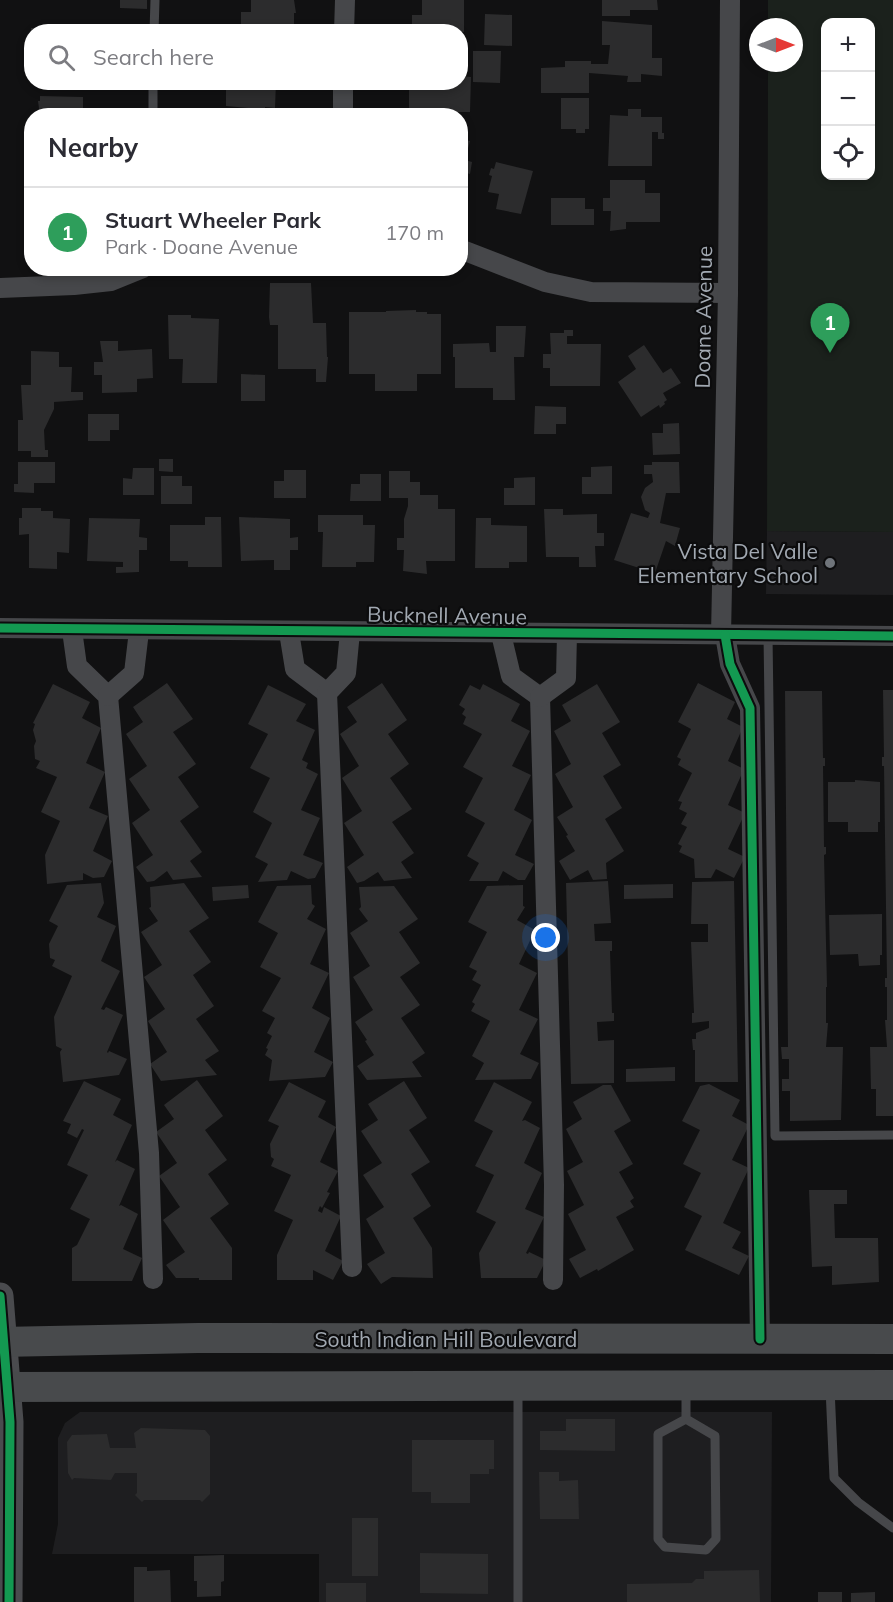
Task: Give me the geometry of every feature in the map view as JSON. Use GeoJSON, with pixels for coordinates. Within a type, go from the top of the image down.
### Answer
{"type":"FeatureCollection","features":[{"type":"Feature","properties":{"kind":"main road","name":"South Indian Hill Boulevard"},"geometry":{"type":"LineString","coordinates":[[2,1342],[198,1338],[893,1339]]}},
{"type":"Feature","properties":{"kind":"main road"},"geometry":{"type":"LineString","coordinates":[[4,1387],[893,1385]]}},
{"type":"Feature","properties":{"kind":"street"},"geometry":{"type":"LineString","coordinates":[[344,24],[345,0]]}},
{"type":"Feature","properties":{"kind":"street","name":"Doane Avenue"},"geometry":{"type":"LineString","coordinates":[[730,0],[723,635],[730,664],[750,708],[760,1339]]}},
{"type":"Feature","properties":{"kind":"street"},"geometry":{"type":"LineString","coordinates":[[343,90],[343,108]]}},
{"type":"Feature","properties":{"kind":"street"},"geometry":{"type":"LineString","coordinates":[[468,252],[545,282],[591,292],[728,293]]}},
{"type":"Feature","properties":{"kind":"street"},"geometry":{"type":"LineString","coordinates":[[0,288],[74,285],[111,281],[124,276]]}},
{"type":"Feature","properties":{"kind":"street","name":"Bucknell Avenue"},"geometry":{"type":"LineString","coordinates":[[0,628],[893,636]]}},
{"type":"Feature","properties":{"kind":"street"},"geometry":{"type":"LineString","coordinates":[[72,630],[77,666],[108,696],[149,1153],[153,1279]]}},
{"type":"Feature","properties":{"kind":"street"},"geometry":{"type":"LineString","coordinates":[[108,696],[134,673],[139,631]]}},
{"type":"Feature","properties":{"kind":"street"},"geometry":{"type":"LineString","coordinates":[[289,632],[295,669],[327,693]]}},
{"type":"Feature","properties":{"kind":"street"},"geometry":{"type":"LineString","coordinates":[[350,632],[346,673],[327,693],[352,1267]]}},
{"type":"Feature","properties":{"kind":"street"},"geometry":{"type":"LineString","coordinates":[[501,634],[511,676],[540,698]]}},
{"type":"Feature","properties":{"kind":"street"},"geometry":{"type":"LineString","coordinates":[[540,698],[566,678],[567,634]]}},
{"type":"Feature","properties":{"kind":"street"},"geometry":{"type":"LineString","coordinates":[[540,698],[554,1185],[553,1280]]}},
{"type":"Feature","properties":{"kind":"street"},"geometry":{"type":"LineString","coordinates":[[0,1296],[11,1525],[9,1602]]}},
{"type":"Feature","properties":{"kind":"lane"},"geometry":{"type":"LineString","coordinates":[[154,24],[155,0]]}},
{"type":"Feature","properties":{"kind":"lane"},"geometry":{"type":"LineString","coordinates":[[153,90],[153,108]]}},
{"type":"Feature","properties":{"kind":"lane"},"geometry":{"type":"LineString","coordinates":[[768,635],[775,1136],[893,1135]]}},
{"type":"Feature","properties":{"kind":"lane"},"geometry":{"type":"LineString","coordinates":[[518,1386],[518,1602]]}},
{"type":"Feature","properties":{"kind":"lane"},"geometry":{"type":"LineString","coordinates":[[686,1386],[686,1419]]}},
{"type":"Feature","properties":{"kind":"lane"},"geometry":{"type":"LineString","coordinates":[[830,1386],[834,1478],[858,1502],[893,1528]]}},
{"type":"Feature","properties":{"kind":"lane"},"geometry":{"type":"LineString","coordinates":[[686,1419],[715,1436],[716,1539],[706,1550],[665,1548],[658,1539],[658,1434],[686,1419]]}},
{"type":"Feature","properties":{"kind":"shaded area"},"geometry":{"type":"Polygon","coordinates":[[[768,0],[893,0],[893,532],[767,531],[768,72],[803,72],[803,18],[768,18],[768,0]]]}},
{"type":"Feature","properties":{"kind":"shaded area","name":"Vista Del Valle Elementary School"},"geometry":{"type":"Polygon","coordinates":[[[767,531],[893,532],[893,595],[766,594],[767,531]]]}},
{"type":"Feature","properties":{"kind":"shaded area"},"geometry":{"type":"Polygon","coordinates":[[[80,1412],[772,1412],[771,1602],[319,1602],[319,1554],[52,1554],[58,1524],[58,1438],[65,1423],[80,1412]]]}},
{"type":"Feature","properties":{"kind":"building"},"geometry":{"type":"Polygon","coordinates":[[[120,0],[147,0],[147,9],[120,8],[120,0]]]}},
{"type":"Feature","properties":{"kind":"building"},"geometry":{"type":"Polygon","coordinates":[[[251,0],[294,0],[296,13],[294,13],[294,24],[241,24],[241,12],[251,12],[251,0]]]}},
{"type":"Feature","properties":{"kind":"building"},"geometry":{"type":"Polygon","coordinates":[[[422,0],[464,0],[464,24],[412,24],[412,15],[422,15],[422,0]]]}},
{"type":"Feature","properties":{"kind":"building"},"geometry":{"type":"Polygon","coordinates":[[[602,0],[657,0],[658,10],[630,10],[630,16],[602,16],[602,0]]]}},
{"type":"Feature","properties":{"kind":"building"},"geometry":{"type":"Polygon","coordinates":[[[485,14],[512,15],[512,46],[484,45],[485,14]]]}},
{"type":"Feature","properties":{"kind":"building"},"geometry":{"type":"Polygon","coordinates":[[[602,21],[652,25],[652,58],[662,58],[662,76],[641,74],[641,82],[627,82],[628,76],[589,73],[589,93],[541,93],[541,68],[565,67],[565,61],[591,61],[591,64],[608,64],[610,45],[602,45],[602,21]]]}},
{"type":"Feature","properties":{"kind":"building"},"geometry":{"type":"Polygon","coordinates":[[[473,51],[501,51],[500,83],[473,82],[473,51]]]}},
{"type":"Feature","properties":{"kind":"building"},"geometry":{"type":"Polygon","coordinates":[[[468,77],[471,77],[470,112],[468,108],[409,108],[409,90],[468,90],[468,77]]]}},
{"type":"Feature","properties":{"kind":"building"},"geometry":{"type":"Polygon","coordinates":[[[226,90],[276,90],[275,108],[226,106],[226,90]]]}},
{"type":"Feature","properties":{"kind":"building"},"geometry":{"type":"Polygon","coordinates":[[[40,96],[83,97],[83,108],[39,108],[38,101],[40,101],[40,96]]]}},
{"type":"Feature","properties":{"kind":"building"},"geometry":{"type":"Polygon","coordinates":[[[561,98],[589,98],[589,129],[585,129],[585,133],[576,133],[576,129],[561,129],[561,98]]]}},
{"type":"Feature","properties":{"kind":"building"},"geometry":{"type":"Polygon","coordinates":[[[628,109],[641,109],[641,117],[662,117],[664,139],[658,139],[658,132],[652,132],[652,166],[608,166],[610,115],[628,116],[628,109]]]}},
{"type":"Feature","properties":{"kind":"building"},"geometry":{"type":"Polygon","coordinates":[[[468,161],[472,162],[470,174],[468,173],[468,161]]]}},
{"type":"Feature","properties":{"kind":"building"},"geometry":{"type":"Polygon","coordinates":[[[496,162],[533,171],[521,214],[496,209],[499,194],[488,192],[492,176],[489,175],[496,162]]]}},
{"type":"Feature","properties":{"kind":"building"},"geometry":{"type":"Polygon","coordinates":[[[610,180],[645,180],[645,193],[660,193],[660,222],[626,222],[626,229],[610,231],[611,211],[603,211],[603,198],[610,198],[610,180]]]}},
{"type":"Feature","properties":{"kind":"building"},"geometry":{"type":"Polygon","coordinates":[[[551,198],[585,198],[585,209],[594,209],[594,225],[551,225],[551,198]]]}},
{"type":"Feature","properties":{"kind":"building"},"geometry":{"type":"Polygon","coordinates":[[[270,283],[311,283],[313,323],[326,323],[328,357],[326,382],[316,382],[316,369],[278,369],[278,325],[270,325],[269,317],[270,283]]]}},
{"type":"Feature","properties":{"kind":"building"},"geometry":{"type":"Polygon","coordinates":[[[416,310],[416,312],[427,312],[427,314],[441,314],[441,374],[417,374],[417,391],[375,391],[375,374],[349,374],[349,312],[416,310]]]}},
{"type":"Feature","properties":{"kind":"building"},"geometry":{"type":"Polygon","coordinates":[[[168,315],[219,319],[217,383],[182,383],[183,359],[169,359],[168,315]]]}},
{"type":"Feature","properties":{"kind":"building"},"geometry":{"type":"Polygon","coordinates":[[[496,326],[526,326],[524,357],[514,357],[515,400],[493,400],[493,388],[455,388],[453,344],[489,343],[490,352],[496,352],[496,326]]]}},
{"type":"Feature","properties":{"kind":"building"},"geometry":{"type":"Polygon","coordinates":[[[564,330],[573,330],[573,336],[567,336],[567,344],[601,344],[600,386],[550,386],[550,368],[543,368],[543,354],[551,354],[550,333],[564,333],[564,330]]]}},
{"type":"Feature","properties":{"kind":"building"},"geometry":{"type":"Polygon","coordinates":[[[100,341],[118,341],[118,351],[152,349],[153,378],[137,379],[137,392],[102,393],[102,375],[94,375],[94,362],[103,362],[100,341]]]}},
{"type":"Feature","properties":{"kind":"building"},"geometry":{"type":"Polygon","coordinates":[[[644,345],[663,373],[671,368],[681,383],[663,393],[667,400],[665,404],[660,408],[659,405],[641,417],[618,382],[636,369],[628,356],[644,345]]]}},
{"type":"Feature","properties":{"kind":"building"},"geometry":{"type":"Polygon","coordinates":[[[31,351],[59,352],[59,367],[72,367],[71,392],[83,392],[83,400],[54,402],[54,409],[44,430],[45,450],[48,450],[48,457],[31,457],[31,451],[18,451],[18,420],[23,420],[21,385],[31,385],[31,351]]]}},
{"type":"Feature","properties":{"kind":"building"},"geometry":{"type":"Polygon","coordinates":[[[241,374],[265,375],[265,401],[241,401],[241,374]]]}},
{"type":"Feature","properties":{"kind":"building"},"geometry":{"type":"Polygon","coordinates":[[[535,406],[566,407],[566,424],[556,424],[556,434],[534,434],[535,406]]]}},
{"type":"Feature","properties":{"kind":"building"},"geometry":{"type":"Polygon","coordinates":[[[88,414],[119,414],[119,430],[110,430],[110,441],[88,441],[88,414]]]}},
{"type":"Feature","properties":{"kind":"building"},"geometry":{"type":"Polygon","coordinates":[[[679,423],[680,454],[653,455],[652,433],[663,433],[663,424],[679,423]]]}},
{"type":"Feature","properties":{"kind":"building"},"geometry":{"type":"Polygon","coordinates":[[[159,459],[173,459],[173,472],[159,471],[159,459]]]}},
{"type":"Feature","properties":{"kind":"building"},"geometry":{"type":"Polygon","coordinates":[[[18,462],[55,462],[55,483],[34,483],[34,493],[14,492],[14,484],[18,484],[18,462]]]}},
{"type":"Feature","properties":{"kind":"building"},"geometry":{"type":"Polygon","coordinates":[[[652,462],[679,462],[680,493],[666,493],[660,523],[680,528],[675,546],[666,541],[655,573],[614,560],[631,513],[648,518],[650,513],[645,510],[641,497],[645,488],[653,482],[652,474],[644,474],[644,465],[652,465],[652,462]]]}},
{"type":"Feature","properties":{"kind":"building"},"geometry":{"type":"Polygon","coordinates":[[[612,466],[612,494],[582,494],[582,477],[591,477],[591,467],[612,466]]]}},
{"type":"Feature","properties":{"kind":"building"},"geometry":{"type":"Polygon","coordinates":[[[133,468],[154,468],[154,495],[123,495],[123,478],[132,479],[133,468]]]}},
{"type":"Feature","properties":{"kind":"building"},"geometry":{"type":"Polygon","coordinates":[[[284,470],[306,470],[306,498],[274,498],[274,481],[284,481],[284,470]]]}},
{"type":"Feature","properties":{"kind":"building"},"geometry":{"type":"Polygon","coordinates":[[[389,471],[410,471],[410,482],[420,482],[420,495],[438,495],[438,509],[455,509],[455,561],[426,561],[427,574],[403,571],[404,550],[397,550],[397,538],[404,538],[404,519],[408,498],[389,498],[389,471]]]}},
{"type":"Feature","properties":{"kind":"building"},"geometry":{"type":"Polygon","coordinates":[[[360,474],[381,474],[381,501],[350,501],[351,484],[360,484],[360,474]]]}},
{"type":"Feature","properties":{"kind":"building"},"geometry":{"type":"Polygon","coordinates":[[[161,476],[182,476],[182,486],[192,486],[192,504],[161,504],[161,476]]]}},
{"type":"Feature","properties":{"kind":"building"},"geometry":{"type":"Polygon","coordinates":[[[535,477],[535,505],[504,505],[504,488],[514,488],[514,478],[535,477]]]}},
{"type":"Feature","properties":{"kind":"building"},"geometry":{"type":"Polygon","coordinates":[[[22,508],[41,508],[41,511],[53,511],[53,518],[70,519],[69,553],[57,552],[57,569],[29,568],[29,534],[19,535],[19,518],[22,518],[22,508]]]}},
{"type":"Feature","properties":{"kind":"building"},"geometry":{"type":"Polygon","coordinates":[[[544,509],[563,509],[563,515],[597,514],[597,533],[604,533],[604,546],[595,546],[596,567],[579,567],[579,557],[546,557],[544,509]]]}},
{"type":"Feature","properties":{"kind":"building"},"geometry":{"type":"Polygon","coordinates":[[[318,515],[363,515],[363,525],[375,525],[374,562],[356,562],[356,567],[322,567],[323,532],[318,532],[318,515]]]}},
{"type":"Feature","properties":{"kind":"building"},"geometry":{"type":"Polygon","coordinates":[[[205,517],[221,517],[222,567],[188,567],[188,561],[170,561],[170,525],[205,525],[205,517]]]}},
{"type":"Feature","properties":{"kind":"building"},"geometry":{"type":"Polygon","coordinates":[[[239,517],[290,519],[290,538],[298,537],[298,550],[290,550],[290,570],[274,570],[274,560],[241,561],[239,517]]]}},
{"type":"Feature","properties":{"kind":"building"},"geometry":{"type":"Polygon","coordinates":[[[89,518],[140,519],[139,537],[147,538],[147,550],[139,550],[139,572],[116,573],[116,567],[123,567],[123,562],[87,561],[89,518]]]}},
{"type":"Feature","properties":{"kind":"building"},"geometry":{"type":"Polygon","coordinates":[[[476,518],[491,518],[491,525],[527,526],[527,562],[509,562],[509,568],[475,568],[476,518]]]}},
{"type":"Feature","properties":{"kind":"building"},"geometry":{"type":"Polygon","coordinates":[[[167,683],[193,719],[173,732],[196,764],[178,777],[199,807],[180,821],[202,852],[190,861],[202,877],[173,880],[167,871],[154,881],[147,882],[136,867],[153,855],[132,823],[150,810],[129,779],[147,766],[126,734],[143,722],[133,707],[167,683]]]}},
{"type":"Feature","properties":{"kind":"building"},"geometry":{"type":"Polygon","coordinates":[[[382,683],[407,720],[388,734],[409,764],[390,778],[412,809],[392,822],[414,853],[401,862],[412,878],[384,881],[378,872],[357,883],[347,867],[364,855],[344,823],[362,811],[342,778],[359,766],[340,734],[357,722],[347,707],[382,683]]]}},
{"type":"Feature","properties":{"kind":"building"},"geometry":{"type":"Polygon","coordinates":[[[698,683],[735,702],[727,719],[743,727],[728,761],[744,769],[728,805],[745,813],[728,849],[745,857],[734,878],[716,869],[711,878],[695,878],[694,859],[679,852],[682,846],[678,844],[687,827],[681,824],[687,813],[679,809],[682,802],[678,801],[692,773],[678,765],[681,759],[677,757],[691,729],[678,722],[698,683]]]}},
{"type":"Feature","properties":{"kind":"building"},"geometry":{"type":"Polygon","coordinates":[[[53,684],[90,702],[82,718],[101,728],[86,763],[105,772],[89,808],[108,816],[93,851],[112,861],[104,877],[93,878],[83,873],[83,880],[47,884],[45,855],[60,821],[41,812],[57,777],[36,768],[40,761],[35,759],[36,741],[33,730],[35,724],[33,723],[53,684]]]}},
{"type":"Feature","properties":{"kind":"building"},"geometry":{"type":"Polygon","coordinates":[[[483,684],[520,704],[511,721],[530,731],[512,766],[531,775],[514,810],[532,820],[515,855],[534,864],[525,880],[518,880],[503,871],[498,881],[469,881],[479,863],[467,856],[485,823],[465,812],[483,778],[463,767],[482,734],[463,724],[466,717],[462,714],[465,709],[459,705],[470,685],[480,690],[483,684]]]}},
{"type":"Feature","properties":{"kind":"building"},"geometry":{"type":"Polygon","coordinates":[[[597,684],[620,722],[602,733],[621,765],[603,776],[622,808],[605,819],[624,851],[606,863],[607,879],[593,880],[588,870],[570,880],[559,861],[575,851],[557,817],[573,807],[555,774],[571,764],[554,731],[571,721],[562,705],[597,684]]]}},
{"type":"Feature","properties":{"kind":"building"},"geometry":{"type":"Polygon","coordinates":[[[268,685],[306,704],[296,721],[315,730],[302,760],[308,763],[306,768],[318,774],[301,810],[320,818],[303,855],[323,863],[315,878],[308,879],[291,871],[287,880],[258,882],[268,864],[255,857],[272,823],[253,812],[270,778],[250,768],[268,734],[248,724],[268,685]]]}},
{"type":"Feature","properties":{"kind":"building"},"geometry":{"type":"Polygon","coordinates":[[[883,690],[893,690],[893,1116],[876,1116],[876,1089],[871,1089],[870,1047],[887,1047],[884,766],[882,766],[882,757],[884,757],[883,690]]]}},
{"type":"Feature","properties":{"kind":"building"},"geometry":{"type":"Polygon","coordinates":[[[785,691],[822,691],[823,758],[825,758],[825,766],[823,766],[824,847],[826,847],[824,855],[826,1023],[828,1023],[826,1047],[843,1047],[841,1120],[790,1121],[790,1091],[782,1091],[782,1079],[789,1079],[789,1059],[782,1059],[781,1047],[788,1047],[785,691]]]}},
{"type":"Feature","properties":{"kind":"building"},"geometry":{"type":"Polygon","coordinates":[[[855,780],[880,782],[878,832],[848,832],[848,822],[828,822],[828,782],[855,782],[855,780]]]}},
{"type":"Feature","properties":{"kind":"building"},"geometry":{"type":"Polygon","coordinates":[[[608,881],[611,923],[594,924],[595,941],[612,941],[612,951],[610,951],[614,1021],[597,1022],[598,1041],[614,1040],[614,1083],[571,1084],[566,883],[608,881]]]}},
{"type":"Feature","properties":{"kind":"building"},"geometry":{"type":"Polygon","coordinates":[[[734,881],[738,1082],[695,1082],[695,1050],[693,1050],[692,1039],[696,1039],[696,1033],[709,1028],[709,1021],[692,1023],[692,1013],[694,1013],[691,942],[708,942],[708,924],[691,924],[692,882],[734,881]]]}},
{"type":"Feature","properties":{"kind":"building"},"geometry":{"type":"Polygon","coordinates":[[[101,883],[104,903],[97,917],[116,926],[101,961],[120,971],[101,1009],[104,1010],[106,1007],[123,1015],[107,1052],[127,1059],[119,1075],[63,1082],[60,1052],[62,1049],[56,1046],[54,1017],[72,976],[52,966],[55,960],[50,958],[49,944],[58,926],[49,921],[67,885],[101,883]]]}},
{"type":"Feature","properties":{"kind":"building"},"geometry":{"type":"Polygon","coordinates":[[[184,883],[209,918],[189,931],[211,962],[193,975],[214,1006],[196,1019],[219,1051],[205,1060],[217,1075],[161,1081],[150,1064],[167,1052],[148,1021],[165,1009],[144,977],[162,965],[141,932],[158,921],[149,908],[151,907],[150,887],[184,883]]]}},
{"type":"Feature","properties":{"kind":"building"},"geometry":{"type":"Polygon","coordinates":[[[673,884],[673,898],[624,899],[624,885],[673,884]]]}},
{"type":"Feature","properties":{"kind":"building"},"geometry":{"type":"Polygon","coordinates":[[[248,885],[249,898],[213,901],[212,887],[248,885]]]}},
{"type":"Feature","properties":{"kind":"building"},"geometry":{"type":"Polygon","coordinates":[[[311,885],[312,904],[315,906],[307,919],[326,929],[310,964],[329,973],[312,1008],[330,1018],[314,1052],[333,1062],[325,1077],[269,1081],[272,1060],[265,1055],[272,1036],[267,1033],[275,1018],[262,1011],[281,978],[260,967],[278,933],[258,922],[277,886],[311,885]]]}},
{"type":"Feature","properties":{"kind":"building"},"geometry":{"type":"Polygon","coordinates":[[[523,885],[523,906],[525,907],[517,920],[535,930],[519,964],[537,973],[519,1010],[538,1019],[520,1054],[539,1063],[531,1079],[475,1080],[484,1063],[472,1056],[490,1021],[471,1011],[475,1004],[472,1002],[481,985],[472,980],[477,971],[469,967],[487,932],[468,922],[487,886],[523,885]]]}},
{"type":"Feature","properties":{"kind":"building"},"geometry":{"type":"Polygon","coordinates":[[[394,886],[418,919],[399,932],[420,963],[400,977],[420,1005],[401,1018],[425,1053],[412,1062],[422,1077],[367,1080],[357,1066],[374,1055],[355,1022],[373,1010],[353,977],[370,966],[350,933],[368,921],[359,909],[361,907],[359,887],[394,886]]]}},
{"type":"Feature","properties":{"kind":"building"},"geometry":{"type":"Polygon","coordinates":[[[882,914],[880,965],[859,966],[858,954],[830,955],[829,915],[882,914]]]}},
{"type":"Feature","properties":{"kind":"building"},"geometry":{"type":"Polygon","coordinates":[[[675,1067],[675,1081],[626,1082],[626,1069],[675,1067]]]}},
{"type":"Feature","properties":{"kind":"building"},"geometry":{"type":"Polygon","coordinates":[[[197,1080],[223,1116],[205,1130],[227,1160],[208,1174],[229,1204],[210,1218],[232,1248],[232,1280],[176,1278],[166,1265],[185,1252],[163,1220],[180,1207],[159,1176],[177,1163],[156,1132],[174,1119],[164,1105],[197,1080]]]}},
{"type":"Feature","properties":{"kind":"building"},"geometry":{"type":"Polygon","coordinates":[[[84,1081],[121,1099],[113,1115],[132,1125],[115,1162],[117,1160],[135,1169],[119,1206],[138,1214],[123,1249],[142,1258],[132,1281],[72,1281],[72,1248],[77,1245],[90,1219],[70,1209],[88,1175],[67,1165],[84,1130],[82,1129],[77,1138],[67,1133],[71,1124],[63,1121],[84,1081]]]}},
{"type":"Feature","properties":{"kind":"building"},"geometry":{"type":"Polygon","coordinates":[[[404,1081],[427,1118],[409,1130],[430,1162],[411,1174],[431,1206],[413,1218],[432,1248],[433,1278],[392,1277],[381,1284],[367,1264],[385,1253],[366,1219],[384,1207],[363,1175],[382,1163],[361,1131],[378,1120],[368,1104],[404,1081]]]}},
{"type":"Feature","properties":{"kind":"building"},"geometry":{"type":"Polygon","coordinates":[[[289,1082],[326,1101],[318,1117],[336,1127],[320,1162],[338,1171],[327,1192],[330,1193],[318,1211],[322,1213],[324,1207],[341,1216],[325,1251],[343,1261],[333,1280],[313,1270],[313,1280],[277,1280],[277,1255],[293,1220],[274,1211],[291,1175],[271,1166],[274,1159],[271,1157],[270,1144],[279,1126],[268,1121],[289,1082]]]}},
{"type":"Feature","properties":{"kind":"building"},"geometry":{"type":"Polygon","coordinates":[[[494,1082],[532,1102],[522,1121],[525,1120],[540,1128],[524,1163],[542,1173],[525,1209],[544,1217],[526,1253],[529,1252],[546,1260],[537,1278],[481,1278],[479,1253],[496,1222],[476,1212],[494,1175],[475,1166],[493,1131],[474,1121],[494,1082]]]}},
{"type":"Feature","properties":{"kind":"building"},"geometry":{"type":"Polygon","coordinates":[[[709,1084],[740,1100],[732,1116],[749,1125],[732,1160],[749,1168],[723,1223],[741,1232],[732,1248],[749,1256],[739,1275],[685,1250],[702,1216],[684,1207],[701,1173],[683,1164],[700,1130],[682,1121],[700,1086],[709,1084]]]}},
{"type":"Feature","properties":{"kind":"building"},"geometry":{"type":"Polygon","coordinates":[[[603,1085],[611,1085],[631,1121],[614,1131],[633,1164],[619,1172],[634,1198],[630,1201],[634,1207],[616,1217],[634,1250],[598,1271],[597,1269],[580,1278],[569,1259],[586,1250],[568,1214],[584,1205],[567,1171],[583,1162],[566,1129],[582,1119],[573,1102],[603,1085]]]}},
{"type":"Feature","properties":{"kind":"building"},"geometry":{"type":"Polygon","coordinates":[[[809,1190],[847,1190],[847,1204],[834,1204],[835,1238],[878,1238],[879,1282],[832,1285],[832,1266],[812,1267],[809,1190]]]}},
{"type":"Feature","properties":{"kind":"building"},"geometry":{"type":"Polygon","coordinates":[[[566,1419],[615,1419],[615,1451],[540,1450],[540,1431],[566,1431],[566,1419]]]}},
{"type":"Feature","properties":{"kind":"building"},"geometry":{"type":"Polygon","coordinates":[[[141,1428],[205,1430],[210,1436],[210,1494],[202,1502],[200,1500],[144,1500],[142,1502],[135,1495],[137,1493],[137,1473],[115,1473],[111,1480],[74,1478],[72,1480],[68,1473],[67,1442],[72,1435],[107,1434],[110,1448],[136,1448],[134,1433],[141,1428]]]}},
{"type":"Feature","properties":{"kind":"building"},"geometry":{"type":"Polygon","coordinates":[[[412,1440],[494,1440],[494,1469],[489,1469],[489,1474],[470,1474],[470,1503],[431,1503],[431,1492],[412,1492],[412,1440]]]}},
{"type":"Feature","properties":{"kind":"building"},"geometry":{"type":"Polygon","coordinates":[[[539,1472],[559,1472],[559,1481],[578,1480],[579,1519],[540,1519],[539,1472]]]}},
{"type":"Feature","properties":{"kind":"building"},"geometry":{"type":"Polygon","coordinates":[[[352,1518],[378,1518],[378,1576],[352,1576],[352,1518]]]}},
{"type":"Feature","properties":{"kind":"building"},"geometry":{"type":"Polygon","coordinates":[[[420,1553],[488,1554],[488,1594],[420,1593],[420,1553]]]}},
{"type":"Feature","properties":{"kind":"building"},"geometry":{"type":"Polygon","coordinates":[[[224,1555],[224,1581],[221,1582],[221,1596],[197,1597],[197,1581],[194,1581],[194,1556],[224,1555]]]}},
{"type":"Feature","properties":{"kind":"building"},"geometry":{"type":"Polygon","coordinates":[[[134,1567],[147,1567],[147,1571],[170,1570],[171,1602],[134,1602],[134,1567]]]}},
{"type":"Feature","properties":{"kind":"building"},"geometry":{"type":"Polygon","coordinates":[[[759,1570],[760,1602],[627,1602],[627,1584],[692,1583],[696,1579],[704,1579],[704,1571],[759,1570]]]}},
{"type":"Feature","properties":{"kind":"building"},"geometry":{"type":"Polygon","coordinates":[[[326,1583],[366,1583],[366,1602],[326,1602],[326,1583]]]}},
{"type":"Feature","properties":{"kind":"building"},"geometry":{"type":"Polygon","coordinates":[[[818,1592],[842,1592],[842,1602],[818,1602],[818,1592]]]}},
{"type":"Feature","properties":{"kind":"building"},"geometry":{"type":"Polygon","coordinates":[[[875,1592],[875,1602],[851,1602],[851,1593],[875,1592]]]}},
{"type":"Feature","properties":{"kind":"cycle path"},"geometry":{"type":"LineString","coordinates":[[0,628],[893,636]]}},
{"type":"Feature","properties":{"kind":"cycle path"},"geometry":{"type":"LineString","coordinates":[[725,635],[730,664],[750,708],[760,1339]]}},
{"type":"Feature","properties":{"kind":"cycle path"},"geometry":{"type":"LineString","coordinates":[[0,1296],[10,1422],[9,1602]]}},
{"type":"Feature","properties":{"kind":"place","name":"Stuart Wheeler Park"},"geometry":{"type":"Point","coordinates":[830,353]}},
{"type":"Feature","properties":{"kind":"place","name":"Vista Del Valle Elementary School"},"geometry":{"type":"Point","coordinates":[830,563]}}]}
